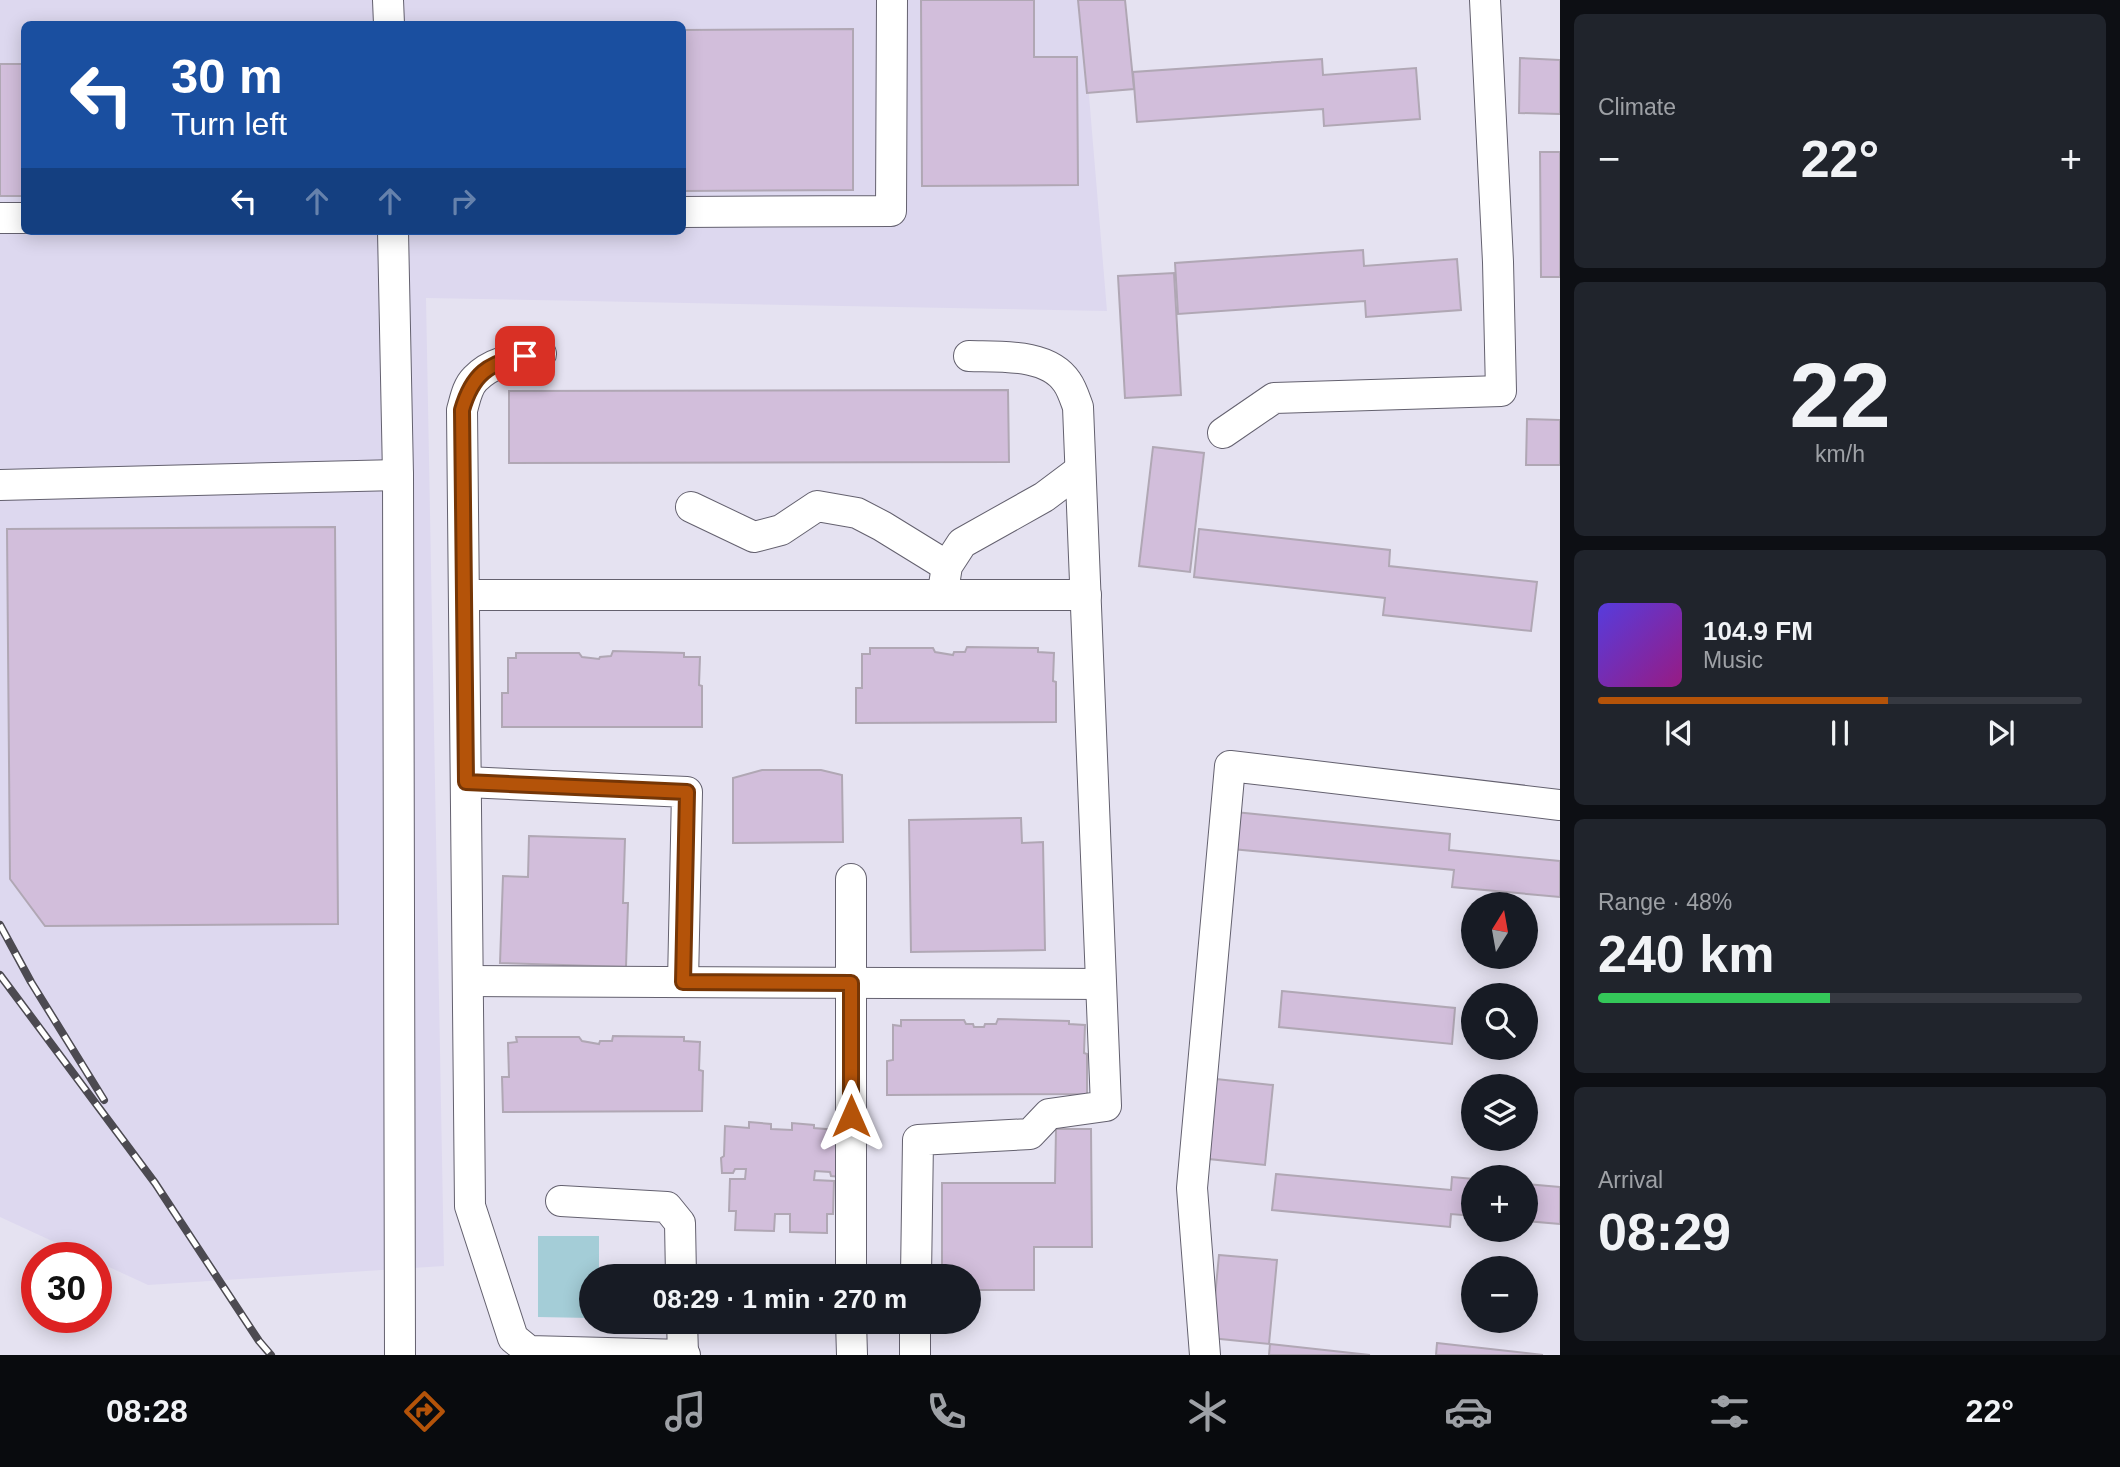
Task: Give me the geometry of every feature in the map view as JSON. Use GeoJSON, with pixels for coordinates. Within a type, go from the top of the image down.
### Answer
{"type":"FeatureCollection","features":[{"type":"Feature","properties":{"kind":"street"},"geometry":{"type":"LineString","coordinates":[[388,0],[389,21]]}},
{"type":"Feature","properties":{"kind":"street"},"geometry":{"type":"LineString","coordinates":[[686,212],[891,211],[892,0]]}},
{"type":"Feature","properties":{"kind":"street"},"geometry":{"type":"LineString","coordinates":[[1223,433],[1274,398],[1501,390],[1485,0]]}},
{"type":"Feature","properties":{"kind":"street"},"geometry":{"type":"LineString","coordinates":[[0,218],[21,218]]}},
{"type":"Feature","properties":{"kind":"street"},"geometry":{"type":"LineString","coordinates":[[393,235],[398,475],[400,1355]]}},
{"type":"Feature","properties":{"kind":"street"},"geometry":{"type":"LineString","coordinates":[[541,354],[509,359],[474,379],[467,391],[462,410],[470,1206],[513,1338],[529,1350],[684,1355],[683,1334]]}},
{"type":"Feature","properties":{"kind":"street"},"geometry":{"type":"LineString","coordinates":[[916,1264],[918,1140],[1030,1134],[1049,1114],[1106,1106],[1078,407],[1068,382],[1053,366],[1015,358],[969,356]]}},
{"type":"Feature","properties":{"kind":"street"},"geometry":{"type":"LineString","coordinates":[[945,580],[962,543],[1044,497],[1080,470]]}},
{"type":"Feature","properties":{"kind":"street"},"geometry":{"type":"LineString","coordinates":[[0,485],[398,475]]}},
{"type":"Feature","properties":{"kind":"street"},"geometry":{"type":"LineString","coordinates":[[691,508],[754,537],[781,530],[817,506],[857,513],[882,526],[945,580]]}},
{"type":"Feature","properties":{"kind":"street"},"geometry":{"type":"LineString","coordinates":[[464,595],[945,580],[1086,594]]}},
{"type":"Feature","properties":{"kind":"street"},"geometry":{"type":"LineString","coordinates":[[1205,1355],[1192,1188],[1230,766],[1560,804]]}},
{"type":"Feature","properties":{"kind":"street"},"geometry":{"type":"LineString","coordinates":[[466,782],[687,792],[683,982]]}},
{"type":"Feature","properties":{"kind":"street"},"geometry":{"type":"LineString","coordinates":[[851,878],[852,1264]]}},
{"type":"Feature","properties":{"kind":"street"},"geometry":{"type":"LineString","coordinates":[[468,981],[1101,984]]}},
{"type":"Feature","properties":{"kind":"street"},"geometry":{"type":"LineString","coordinates":[[561,1201],[667,1207],[680,1223],[681,1264]]}},
{"type":"Feature","properties":{"kind":"street"},"geometry":{"type":"LineString","coordinates":[[852,1334],[852,1355]]}},
{"type":"Feature","properties":{"kind":"street"},"geometry":{"type":"LineString","coordinates":[[915,1334],[915,1355]]}},
{"type":"Feature","properties":{"kind":"shaded area"},"geometry":{"type":"Polygon","coordinates":[[[0,0],[1081,0],[1107,311],[426,298],[444,1266],[148,1285],[112,1268],[112,1242],[54,1242],[0,1217],[0,0]]]}},
{"type":"Feature","properties":{"kind":"water"},"geometry":{"type":"Polygon","coordinates":[[[538,1236],[599,1236],[599,1264],[579,1264],[579,1318],[538,1317],[538,1236]]]}},
{"type":"Feature","properties":{"kind":"building"},"geometry":{"type":"Polygon","coordinates":[[[921,0],[1034,0],[1034,57],[1077,57],[1078,185],[922,186],[921,0]]]}},
{"type":"Feature","properties":{"kind":"building"},"geometry":{"type":"Polygon","coordinates":[[[1078,0],[1125,0],[1134,89],[1087,93],[1078,0]]]}},
{"type":"Feature","properties":{"kind":"building"},"geometry":{"type":"Polygon","coordinates":[[[853,29],[853,190],[686,191],[686,30],[853,29]]]}},
{"type":"Feature","properties":{"kind":"building"},"geometry":{"type":"Polygon","coordinates":[[[1520,58],[1560,60],[1560,114],[1519,113],[1520,58]]]}},
{"type":"Feature","properties":{"kind":"building"},"geometry":{"type":"Polygon","coordinates":[[[1322,59],[1323,75],[1416,68],[1420,119],[1324,126],[1323,109],[1137,122],[1133,72],[1322,59]]]}},
{"type":"Feature","properties":{"kind":"building"},"geometry":{"type":"Polygon","coordinates":[[[0,64],[21,64],[21,196],[0,196],[0,64]]]}},
{"type":"Feature","properties":{"kind":"building"},"geometry":{"type":"Polygon","coordinates":[[[1540,152],[1560,152],[1560,277],[1541,277],[1540,152]]]}},
{"type":"Feature","properties":{"kind":"building"},"geometry":{"type":"Polygon","coordinates":[[[1363,250],[1364,266],[1457,259],[1461,310],[1366,317],[1365,301],[1178,314],[1175,263],[1363,250]]]}},
{"type":"Feature","properties":{"kind":"building"},"geometry":{"type":"Polygon","coordinates":[[[1174,273],[1181,395],[1125,398],[1118,276],[1174,273]]]}},
{"type":"Feature","properties":{"kind":"building"},"geometry":{"type":"Polygon","coordinates":[[[1008,390],[1009,462],[509,463],[509,391],[1008,390]]]}},
{"type":"Feature","properties":{"kind":"building"},"geometry":{"type":"Polygon","coordinates":[[[1527,419],[1560,420],[1560,465],[1526,465],[1527,419]]]}},
{"type":"Feature","properties":{"kind":"building"},"geometry":{"type":"Polygon","coordinates":[[[1153,447],[1204,453],[1190,572],[1139,566],[1153,447]]]}},
{"type":"Feature","properties":{"kind":"building"},"geometry":{"type":"Polygon","coordinates":[[[335,527],[338,924],[45,926],[10,879],[7,529],[335,527]]]}},
{"type":"Feature","properties":{"kind":"building"},"geometry":{"type":"Polygon","coordinates":[[[1199,529],[1390,550],[1389,566],[1537,582],[1531,631],[1383,615],[1385,598],[1194,577],[1199,529]]]}},
{"type":"Feature","properties":{"kind":"building"},"geometry":{"type":"Polygon","coordinates":[[[967,647],[1038,648],[1038,652],[1054,653],[1056,722],[856,723],[856,688],[862,688],[862,654],[870,654],[870,648],[933,648],[935,652],[953,655],[954,652],[965,652],[967,647]]]}},
{"type":"Feature","properties":{"kind":"building"},"geometry":{"type":"Polygon","coordinates":[[[613,651],[684,653],[684,657],[700,657],[702,727],[502,727],[502,693],[508,693],[508,658],[516,658],[516,653],[579,653],[582,657],[599,659],[611,656],[613,651]]]}},
{"type":"Feature","properties":{"kind":"building"},"geometry":{"type":"Polygon","coordinates":[[[762,770],[821,770],[842,775],[843,842],[733,843],[733,778],[762,770]]]}},
{"type":"Feature","properties":{"kind":"building"},"geometry":{"type":"Polygon","coordinates":[[[1235,812],[1450,834],[1449,850],[1560,861],[1560,897],[1538,895],[1538,892],[1452,887],[1454,870],[1232,849],[1235,812]]]}},
{"type":"Feature","properties":{"kind":"building"},"geometry":{"type":"Polygon","coordinates":[[[1021,818],[1022,843],[1043,842],[1045,950],[911,952],[909,820],[1021,818]]]}},
{"type":"Feature","properties":{"kind":"building"},"geometry":{"type":"Polygon","coordinates":[[[529,836],[625,839],[623,903],[628,903],[626,967],[500,963],[503,876],[528,877],[529,836]]]}},
{"type":"Feature","properties":{"kind":"building"},"geometry":{"type":"Polygon","coordinates":[[[1282,991],[1455,1008],[1452,1044],[1279,1027],[1282,991]]]}},
{"type":"Feature","properties":{"kind":"building"},"geometry":{"type":"Polygon","coordinates":[[[998,1019],[1069,1021],[1069,1024],[1085,1025],[1087,1094],[887,1095],[887,1061],[893,1060],[893,1025],[901,1026],[901,1020],[964,1020],[966,1024],[973,1024],[974,1027],[984,1027],[985,1024],[996,1024],[998,1019]]]}},
{"type":"Feature","properties":{"kind":"building"},"geometry":{"type":"Polygon","coordinates":[[[613,1036],[684,1037],[684,1041],[700,1042],[699,1070],[703,1071],[702,1111],[503,1112],[502,1077],[509,1077],[508,1043],[517,1042],[516,1037],[579,1037],[582,1041],[599,1044],[600,1041],[612,1041],[613,1036]]]}},
{"type":"Feature","properties":{"kind":"building"},"geometry":{"type":"Polygon","coordinates":[[[1216,1079],[1273,1085],[1265,1165],[1209,1159],[1216,1079]]]}},
{"type":"Feature","properties":{"kind":"building"},"geometry":{"type":"Polygon","coordinates":[[[749,1122],[771,1124],[771,1129],[792,1130],[792,1123],[837,1130],[836,1155],[841,1160],[841,1177],[831,1176],[830,1172],[815,1171],[814,1180],[834,1181],[833,1214],[827,1214],[827,1233],[790,1232],[790,1214],[775,1214],[774,1231],[735,1230],[736,1211],[729,1211],[730,1179],[745,1179],[746,1169],[722,1173],[725,1126],[749,1128],[749,1122]]]}},
{"type":"Feature","properties":{"kind":"building"},"geometry":{"type":"Polygon","coordinates":[[[1056,1129],[1091,1129],[1092,1247],[1034,1247],[1034,1290],[981,1290],[981,1264],[942,1264],[942,1183],[1055,1183],[1056,1129]]]}},
{"type":"Feature","properties":{"kind":"building"},"geometry":{"type":"Polygon","coordinates":[[[1276,1174],[1451,1190],[1452,1177],[1461,1178],[1461,1215],[1451,1214],[1450,1227],[1272,1210],[1276,1174]]]}},
{"type":"Feature","properties":{"kind":"building"},"geometry":{"type":"Polygon","coordinates":[[[1538,1185],[1560,1187],[1560,1224],[1538,1222],[1538,1185]]]}},
{"type":"Feature","properties":{"kind":"building"},"geometry":{"type":"Polygon","coordinates":[[[1219,1255],[1277,1260],[1269,1344],[1211,1338],[1219,1255]]]}},
{"type":"Feature","properties":{"kind":"building"},"geometry":{"type":"Polygon","coordinates":[[[1437,1343],[1543,1355],[1436,1355],[1437,1343]]]}},
{"type":"Feature","properties":{"kind":"building"},"geometry":{"type":"Polygon","coordinates":[[[1270,1344],[1370,1355],[1269,1355],[1270,1344]]]}},
{"type":"Feature","properties":{"kind":"railway"},"geometry":{"type":"LineString","coordinates":[[0,925],[31,982],[104,1100]]}},
{"type":"Feature","properties":{"kind":"railway"},"geometry":{"type":"LineString","coordinates":[[0,975],[155,1183],[259,1341],[271,1355]]}},
{"type":"Feature","properties":{"kind":"route"},"geometry":{"type":"LineString","coordinates":[[525,356],[493,366],[474,379],[467,391],[462,410],[466,782],[687,792],[683,982],[851,983],[851,1116]]}}]}
